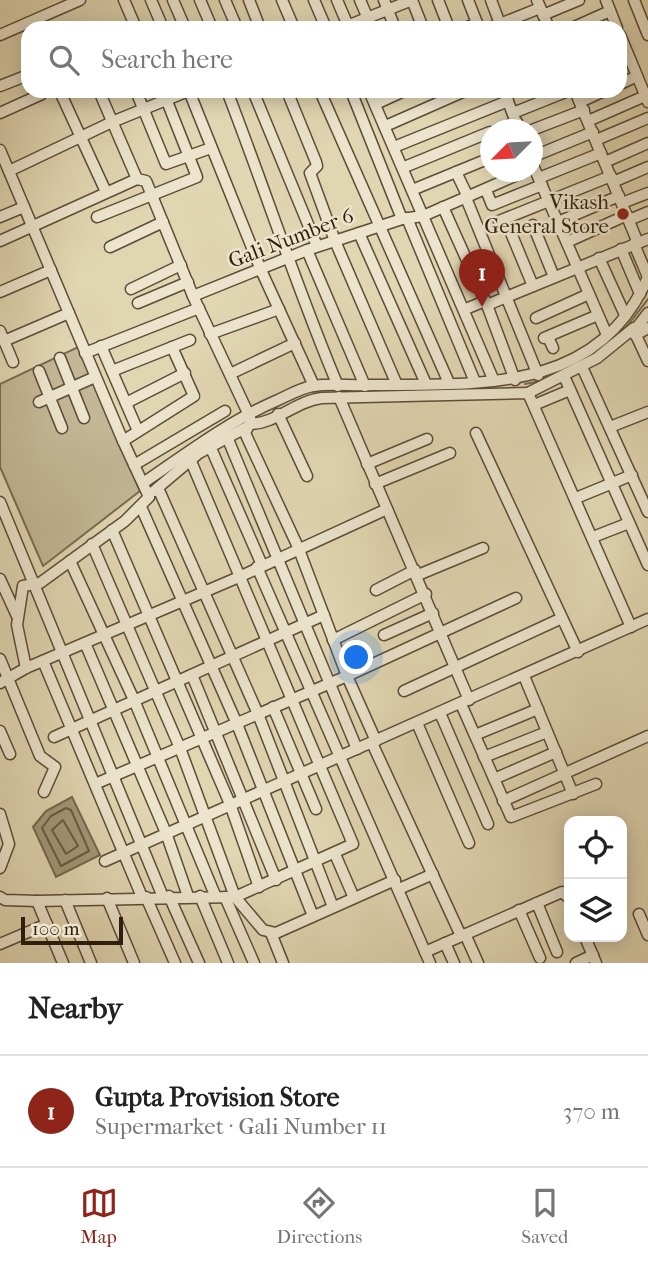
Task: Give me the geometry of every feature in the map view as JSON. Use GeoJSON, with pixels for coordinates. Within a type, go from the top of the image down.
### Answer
{"type":"FeatureCollection","features":[{"type":"Feature","properties":{"kind":"street"},"geometry":{"type":"LineString","coordinates":[[29,21],[66,3],[80,0]]}},
{"type":"Feature","properties":{"kind":"street"},"geometry":{"type":"LineString","coordinates":[[124,0],[133,21]]}},
{"type":"Feature","properties":{"kind":"street"},"geometry":{"type":"LineString","coordinates":[[151,0],[160,21]]}},
{"type":"Feature","properties":{"kind":"street"},"geometry":{"type":"LineString","coordinates":[[173,0],[181,21]]}},
{"type":"Feature","properties":{"kind":"street"},"geometry":{"type":"LineString","coordinates":[[200,0],[209,21]]}},
{"type":"Feature","properties":{"kind":"street"},"geometry":{"type":"LineString","coordinates":[[225,0],[234,21]]}},
{"type":"Feature","properties":{"kind":"street"},"geometry":{"type":"LineString","coordinates":[[248,0],[257,21]]}},
{"type":"Feature","properties":{"kind":"street"},"geometry":{"type":"LineString","coordinates":[[282,0],[291,21]]}},
{"type":"Feature","properties":{"kind":"street"},"geometry":{"type":"LineString","coordinates":[[314,0],[323,21]]}},
{"type":"Feature","properties":{"kind":"street"},"geometry":{"type":"LineString","coordinates":[[337,0],[344,21]]}},
{"type":"Feature","properties":{"kind":"street"},"geometry":{"type":"LineString","coordinates":[[360,0],[369,21]]}},
{"type":"Feature","properties":{"kind":"street"},"geometry":{"type":"LineString","coordinates":[[361,21],[386,5],[412,0],[420,21]]}},
{"type":"Feature","properties":{"kind":"street"},"geometry":{"type":"LineString","coordinates":[[438,0],[446,21]]}},
{"type":"Feature","properties":{"kind":"street"},"geometry":{"type":"LineString","coordinates":[[468,0],[476,21]]}},
{"type":"Feature","properties":{"kind":"street"},"geometry":{"type":"LineString","coordinates":[[491,0],[501,21]]}},
{"type":"Feature","properties":{"kind":"street"},"geometry":{"type":"LineString","coordinates":[[522,21],[542,17],[579,0]]}},
{"type":"Feature","properties":{"kind":"street"},"geometry":{"type":"LineString","coordinates":[[606,0],[614,21]]}},
{"type":"Feature","properties":{"kind":"street"},"geometry":{"type":"LineString","coordinates":[[634,0],[648,35]]}},
{"type":"Feature","properties":{"kind":"street"},"geometry":{"type":"LineString","coordinates":[[589,21],[610,12]]}},
{"type":"Feature","properties":{"kind":"street"},"geometry":{"type":"LineString","coordinates":[[0,35],[21,25]]}},
{"type":"Feature","properties":{"kind":"street"},"geometry":{"type":"LineString","coordinates":[[588,121],[647,99],[627,61]]}},
{"type":"Feature","properties":{"kind":"street"},"geometry":{"type":"LineString","coordinates":[[627,81],[637,76]]}},
{"type":"Feature","properties":{"kind":"street"},"geometry":{"type":"LineString","coordinates":[[0,86],[21,78]]}},
{"type":"Feature","properties":{"kind":"street"},"geometry":{"type":"LineString","coordinates":[[0,113],[33,98]]}},
{"type":"Feature","properties":{"kind":"street"},"geometry":{"type":"LineString","coordinates":[[63,98],[106,192]]}},
{"type":"Feature","properties":{"kind":"street"},"geometry":{"type":"LineString","coordinates":[[102,98],[137,179]]}},
{"type":"Feature","properties":{"kind":"street"},"geometry":{"type":"LineString","coordinates":[[139,98],[166,164],[211,148]]}},
{"type":"Feature","properties":{"kind":"street"},"geometry":{"type":"LineString","coordinates":[[9,171],[144,109],[160,98]]}},
{"type":"Feature","properties":{"kind":"street"},"geometry":{"type":"LineString","coordinates":[[97,217],[197,177],[166,98]]}},
{"type":"Feature","properties":{"kind":"street"},"geometry":{"type":"LineString","coordinates":[[191,98],[261,270],[314,386]]}},
{"type":"Feature","properties":{"kind":"street"},"geometry":{"type":"LineString","coordinates":[[230,98],[290,257],[299,295],[338,386]]}},
{"type":"Feature","properties":{"kind":"street"},"geometry":{"type":"LineString","coordinates":[[256,98],[365,386]]}},
{"type":"Feature","properties":{"kind":"street"},"geometry":{"type":"LineString","coordinates":[[290,98],[316,162],[317,166],[310,173],[335,241],[397,385]]}},
{"type":"Feature","properties":{"kind":"street"},"geometry":{"type":"LineString","coordinates":[[323,98],[449,383]]}},
{"type":"Feature","properties":{"kind":"street"},"geometry":{"type":"LineString","coordinates":[[354,98],[475,382]]}},
{"type":"Feature","properties":{"kind":"street"},"geometry":{"type":"LineString","coordinates":[[372,98],[468,308],[495,381]]}},
{"type":"Feature","properties":{"kind":"street"},"geometry":{"type":"LineString","coordinates":[[378,98],[495,381]]}},
{"type":"Feature","properties":{"kind":"street"},"geometry":{"type":"LineString","coordinates":[[380,102],[389,98]]}},
{"type":"Feature","properties":{"kind":"street"},"geometry":{"type":"LineString","coordinates":[[390,124],[449,98]]}},
{"type":"Feature","properties":{"kind":"street"},"geometry":{"type":"LineString","coordinates":[[399,145],[499,98]]}},
{"type":"Feature","properties":{"kind":"street"},"geometry":{"type":"LineString","coordinates":[[508,98],[515,119]]}},
{"type":"Feature","properties":{"kind":"street"},"geometry":{"type":"LineString","coordinates":[[519,119],[556,98]]}},
{"type":"Feature","properties":{"kind":"street"},"geometry":{"type":"LineString","coordinates":[[175,963],[124,853],[72,729],[17,634],[21,591],[70,561],[141,507],[146,490],[249,421],[314,386],[515,380],[538,375],[575,358],[607,335],[640,294],[648,277],[640,242],[578,98]]}},
{"type":"Feature","properties":{"kind":"street"},"geometry":{"type":"LineString","coordinates":[[543,125],[594,98]]}},
{"type":"Feature","properties":{"kind":"street","name":"Gali Number 6"},"geometry":{"type":"LineString","coordinates":[[543,159],[594,136],[648,118]]}},
{"type":"Feature","properties":{"kind":"street"},"geometry":{"type":"LineString","coordinates":[[407,166],[480,136]]}},
{"type":"Feature","properties":{"kind":"street"},"geometry":{"type":"LineString","coordinates":[[543,180],[603,157],[648,144]]}},
{"type":"Feature","properties":{"kind":"street"},"geometry":{"type":"LineString","coordinates":[[1,157],[122,441],[146,490]]}},
{"type":"Feature","properties":{"kind":"street"},"geometry":{"type":"LineString","coordinates":[[417,188],[480,162]]}},
{"type":"Feature","properties":{"kind":"street"},"geometry":{"type":"LineString","coordinates":[[499,221],[548,199],[648,167]]}},
{"type":"Feature","properties":{"kind":"street"},"geometry":{"type":"LineString","coordinates":[[456,172],[538,375]]}},
{"type":"Feature","properties":{"kind":"street"},"geometry":{"type":"LineString","coordinates":[[0,241],[106,192],[144,178],[193,296],[230,374],[374,742],[433,874],[478,963]]}},
{"type":"Feature","properties":{"kind":"street","name":"Gali Number 6"},"geometry":{"type":"LineString","coordinates":[[193,296],[312,248],[405,218],[425,215],[500,182]]}},
{"type":"Feature","properties":{"kind":"street"},"geometry":{"type":"LineString","coordinates":[[486,190],[492,205],[538,182]]}},
{"type":"Feature","properties":{"kind":"street"},"geometry":{"type":"LineString","coordinates":[[540,182],[607,335]]}},
{"type":"Feature","properties":{"kind":"street"},"geometry":{"type":"LineString","coordinates":[[558,222],[621,199],[648,193]]}},
{"type":"Feature","properties":{"kind":"street"},"geometry":{"type":"LineString","coordinates":[[0,217],[24,207]]}},
{"type":"Feature","properties":{"kind":"street"},"geometry":{"type":"LineString","coordinates":[[443,208],[486,303],[515,380]]}},
{"type":"Feature","properties":{"kind":"street"},"geometry":{"type":"LineString","coordinates":[[567,242],[648,212]]}},
{"type":"Feature","properties":{"kind":"street"},"geometry":{"type":"LineString","coordinates":[[110,247],[163,222]]}},
{"type":"Feature","properties":{"kind":"street"},"geometry":{"type":"LineString","coordinates":[[533,225],[554,277]]}},
{"type":"Feature","properties":{"kind":"street"},"geometry":{"type":"LineString","coordinates":[[359,233],[426,384]]}},
{"type":"Feature","properties":{"kind":"street"},"geometry":{"type":"LineString","coordinates":[[511,233],[533,286]]}},
{"type":"Feature","properties":{"kind":"street"},"geometry":{"type":"LineString","coordinates":[[468,308],[506,297],[640,242]]}},
{"type":"Feature","properties":{"kind":"street"},"geometry":{"type":"LineString","coordinates":[[621,249],[640,294]]}},
{"type":"Feature","properties":{"kind":"street"},"geometry":{"type":"LineString","coordinates":[[599,258],[625,315]]}},
{"type":"Feature","properties":{"kind":"street"},"geometry":{"type":"LineString","coordinates":[[131,289],[181,265]]}},
{"type":"Feature","properties":{"kind":"street"},"geometry":{"type":"LineString","coordinates":[[0,292],[51,270]]}},
{"type":"Feature","properties":{"kind":"street"},"geometry":{"type":"LineString","coordinates":[[138,303],[188,282]]}},
{"type":"Feature","properties":{"kind":"street"},"geometry":{"type":"LineString","coordinates":[[536,318],[589,294]]}},
{"type":"Feature","properties":{"kind":"street"},"geometry":{"type":"LineString","coordinates":[[85,353],[199,308]]}},
{"type":"Feature","properties":{"kind":"street"},"geometry":{"type":"LineString","coordinates":[[210,334],[279,309]]}},
{"type":"Feature","properties":{"kind":"street"},"geometry":{"type":"LineString","coordinates":[[13,362],[2,336],[69,313]]}},
{"type":"Feature","properties":{"kind":"street"},"geometry":{"type":"LineString","coordinates":[[634,332],[648,313]]}},
{"type":"Feature","properties":{"kind":"street"},"geometry":{"type":"LineString","coordinates":[[553,348],[546,337],[598,315]]}},
{"type":"Feature","properties":{"kind":"street"},"geometry":{"type":"LineString","coordinates":[[146,490],[158,488],[190,459],[249,421],[262,422],[308,400],[528,393],[582,367],[634,332],[648,328]]}},
{"type":"Feature","properties":{"kind":"street"},"geometry":{"type":"LineString","coordinates":[[634,332],[648,361]]}},
{"type":"Feature","properties":{"kind":"street"},"geometry":{"type":"LineString","coordinates":[[112,371],[190,340]]}},
{"type":"Feature","properties":{"kind":"street"},"geometry":{"type":"LineString","coordinates":[[230,374],[295,344]]}},
{"type":"Feature","properties":{"kind":"street"},"geometry":{"type":"LineString","coordinates":[[101,346],[138,431]]}},
{"type":"Feature","properties":{"kind":"street"},"geometry":{"type":"LineString","coordinates":[[122,441],[194,396],[172,347]]}},
{"type":"Feature","properties":{"kind":"street"},"geometry":{"type":"LineString","coordinates":[[60,358],[84,418]]}},
{"type":"Feature","properties":{"kind":"street"},"geometry":{"type":"LineString","coordinates":[[582,367],[648,512]]}},
{"type":"Feature","properties":{"kind":"street"},"geometry":{"type":"LineString","coordinates":[[39,371],[62,428]]}},
{"type":"Feature","properties":{"kind":"street"},"geometry":{"type":"LineString","coordinates":[[126,403],[184,373]]}},
{"type":"Feature","properties":{"kind":"street"},"geometry":{"type":"LineString","coordinates":[[564,376],[648,565]]}},
{"type":"Feature","properties":{"kind":"street"},"geometry":{"type":"LineString","coordinates":[[39,402],[96,377]]}},
{"type":"Feature","properties":{"kind":"street"},"geometry":{"type":"LineString","coordinates":[[534,405],[570,390]]}},
{"type":"Feature","properties":{"kind":"street"},"geometry":{"type":"LineString","coordinates":[[528,393],[631,627]]}},
{"type":"Feature","properties":{"kind":"street"},"geometry":{"type":"LineString","coordinates":[[339,397],[375,484],[426,594],[456,669],[475,735],[503,801],[514,818],[596,784]]}},
{"type":"Feature","properties":{"kind":"street"},"geometry":{"type":"LineString","coordinates":[[134,465],[225,411]]}},
{"type":"Feature","properties":{"kind":"street"},"geometry":{"type":"LineString","coordinates":[[610,427],[648,412]]}},
{"type":"Feature","properties":{"kind":"street"},"geometry":{"type":"LineString","coordinates":[[278,414],[307,476]]}},
{"type":"Feature","properties":{"kind":"street"},"geometry":{"type":"LineString","coordinates":[[477,433],[578,652]]}},
{"type":"Feature","properties":{"kind":"street"},"geometry":{"type":"LineString","coordinates":[[227,437],[357,749]]}},
{"type":"Feature","properties":{"kind":"street"},"geometry":{"type":"LineString","coordinates":[[367,464],[428,439]]}},
{"type":"Feature","properties":{"kind":"street"},"geometry":{"type":"LineString","coordinates":[[210,446],[429,963]]}},
{"type":"Feature","properties":{"kind":"street"},"geometry":{"type":"LineString","coordinates":[[375,484],[450,453]]}},
{"type":"Feature","properties":{"kind":"street"},"geometry":{"type":"LineString","coordinates":[[1,901],[225,896],[259,887],[354,844],[190,459]]}},
{"type":"Feature","properties":{"kind":"street"},"geometry":{"type":"LineString","coordinates":[[576,498],[632,475]]}},
{"type":"Feature","properties":{"kind":"street"},"geometry":{"type":"LineString","coordinates":[[158,488],[258,714],[333,907]]}},
{"type":"Feature","properties":{"kind":"street"},"geometry":{"type":"LineString","coordinates":[[0,502],[31,584],[143,844],[199,963]]}},
{"type":"Feature","properties":{"kind":"street"},"geometry":{"type":"LineString","coordinates":[[141,507],[237,724],[313,916]]}},
{"type":"Feature","properties":{"kind":"street"},"geometry":{"type":"LineString","coordinates":[[4,681],[33,665],[239,577],[299,547],[387,509]]}},
{"type":"Feature","properties":{"kind":"street"},"geometry":{"type":"LineString","coordinates":[[593,537],[629,523]]}},
{"type":"Feature","properties":{"kind":"street"},"geometry":{"type":"LineString","coordinates":[[112,530],[230,804],[259,887]]}},
{"type":"Feature","properties":{"kind":"street"},"geometry":{"type":"LineString","coordinates":[[92,544],[206,815],[225,896],[263,930],[271,933],[354,898],[433,874]]}},
{"type":"Feature","properties":{"kind":"street"},"geometry":{"type":"LineString","coordinates":[[376,590],[482,548]]}},
{"type":"Feature","properties":{"kind":"street"},"geometry":{"type":"LineString","coordinates":[[70,561],[134,700],[185,825],[225,896],[254,963]]}},
{"type":"Feature","properties":{"kind":"street"},"geometry":{"type":"LineString","coordinates":[[0,579],[17,617]]}},
{"type":"Feature","properties":{"kind":"street"},"geometry":{"type":"LineString","coordinates":[[333,640],[426,594]]}},
{"type":"Feature","properties":{"kind":"street"},"geometry":{"type":"LineString","coordinates":[[95,784],[347,676],[516,598]]}},
{"type":"Feature","properties":{"kind":"street"},"geometry":{"type":"LineString","coordinates":[[384,635],[433,613]]}},
{"type":"Feature","properties":{"kind":"street"},"geometry":{"type":"LineString","coordinates":[[54,737],[324,615]]}},
{"type":"Feature","properties":{"kind":"street"},"geometry":{"type":"LineString","coordinates":[[404,691],[562,618]]}},
{"type":"Feature","properties":{"kind":"street"},"geometry":{"type":"LineString","coordinates":[[105,861],[648,619]]}},
{"type":"Feature","properties":{"kind":"street"},"geometry":{"type":"LineString","coordinates":[[85,643],[166,833],[188,896]]}},
{"type":"Feature","properties":{"kind":"street"},"geometry":{"type":"LineString","coordinates":[[0,659],[4,681],[50,763],[44,792]]}},
{"type":"Feature","properties":{"kind":"street"},"geometry":{"type":"LineString","coordinates":[[192,675],[276,880]]}},
{"type":"Feature","properties":{"kind":"street"},"geometry":{"type":"LineString","coordinates":[[524,676],[573,794]]}},
{"type":"Feature","properties":{"kind":"street"},"geometry":{"type":"LineString","coordinates":[[273,707],[316,809]]}},
{"type":"Feature","properties":{"kind":"street"},"geometry":{"type":"LineString","coordinates":[[475,735],[538,709]]}},
{"type":"Feature","properties":{"kind":"street"},"geometry":{"type":"LineString","coordinates":[[440,713],[488,824]]}},
{"type":"Feature","properties":{"kind":"street"},"geometry":{"type":"LineString","coordinates":[[417,723],[469,843]]}},
{"type":"Feature","properties":{"kind":"street"},"geometry":{"type":"LineString","coordinates":[[0,731],[10,754]]}},
{"type":"Feature","properties":{"kind":"street"},"geometry":{"type":"LineString","coordinates":[[484,757],[547,732]]}},
{"type":"Feature","properties":{"kind":"street"},"geometry":{"type":"LineString","coordinates":[[503,801],[648,736]]}},
{"type":"Feature","properties":{"kind":"street"},"geometry":{"type":"LineString","coordinates":[[494,779],[556,752]]}},
{"type":"Feature","properties":{"kind":"street"},"geometry":{"type":"LineString","coordinates":[[0,814],[9,844],[0,868]]}},
{"type":"Feature","properties":{"kind":"street"},"geometry":{"type":"LineString","coordinates":[[335,853],[354,898]]}},
{"type":"Feature","properties":{"kind":"street"},"geometry":{"type":"LineString","coordinates":[[425,953],[562,892],[564,894]]}},
{"type":"Feature","properties":{"kind":"street"},"geometry":{"type":"LineString","coordinates":[[200,896],[228,963]]}},
{"type":"Feature","properties":{"kind":"street"},"geometry":{"type":"LineString","coordinates":[[107,898],[134,963]]}},
{"type":"Feature","properties":{"kind":"street"},"geometry":{"type":"LineString","coordinates":[[65,900],[91,963]]}},
{"type":"Feature","properties":{"kind":"street"},"geometry":{"type":"LineString","coordinates":[[37,901],[63,963]]}},
{"type":"Feature","properties":{"kind":"street"},"geometry":{"type":"LineString","coordinates":[[537,903],[558,952]]}},
{"type":"Feature","properties":{"kind":"street"},"geometry":{"type":"LineString","coordinates":[[519,911],[540,958]]}},
{"type":"Feature","properties":{"kind":"street"},"geometry":{"type":"LineString","coordinates":[[639,914],[648,935]]}},
{"type":"Feature","properties":{"kind":"street"},"geometry":{"type":"LineString","coordinates":[[0,944],[47,924]]}},
{"type":"Feature","properties":{"kind":"street"},"geometry":{"type":"LineString","coordinates":[[271,933],[282,963]]}},
{"type":"Feature","properties":{"kind":"street"},"geometry":{"type":"LineString","coordinates":[[576,963],[594,959],[587,942]]}},
{"type":"Feature","properties":{"kind":"street"},"geometry":{"type":"LineString","coordinates":[[445,943],[454,963]]}},
{"type":"Feature","properties":{"kind":"shaded area"},"geometry":{"type":"Polygon","coordinates":[[[78,347],[140,491],[43,566],[0,467],[0,384],[78,347]]]}},
{"type":"Feature","properties":{"kind":"water"},"geometry":{"type":"Polygon","coordinates":[[[72,797],[100,855],[56,877],[33,827],[46,811],[72,797]]]}},
{"type":"Feature","properties":{"kind":"waterway"},"geometry":{"type":"LineString","coordinates":[[604,346],[628,325],[648,299]]}},
{"type":"Feature","properties":{"kind":"waterway"},"geometry":{"type":"LineString","coordinates":[[525,384],[541,381]]}},
{"type":"Feature","properties":{"kind":"place","name":"Vikash General Store"},"geometry":{"type":"Point","coordinates":[623,214]}},
{"type":"Feature","properties":{"kind":"place","name":"Gupta Provision Store"},"geometry":{"type":"Point","coordinates":[482,307]}}]}
